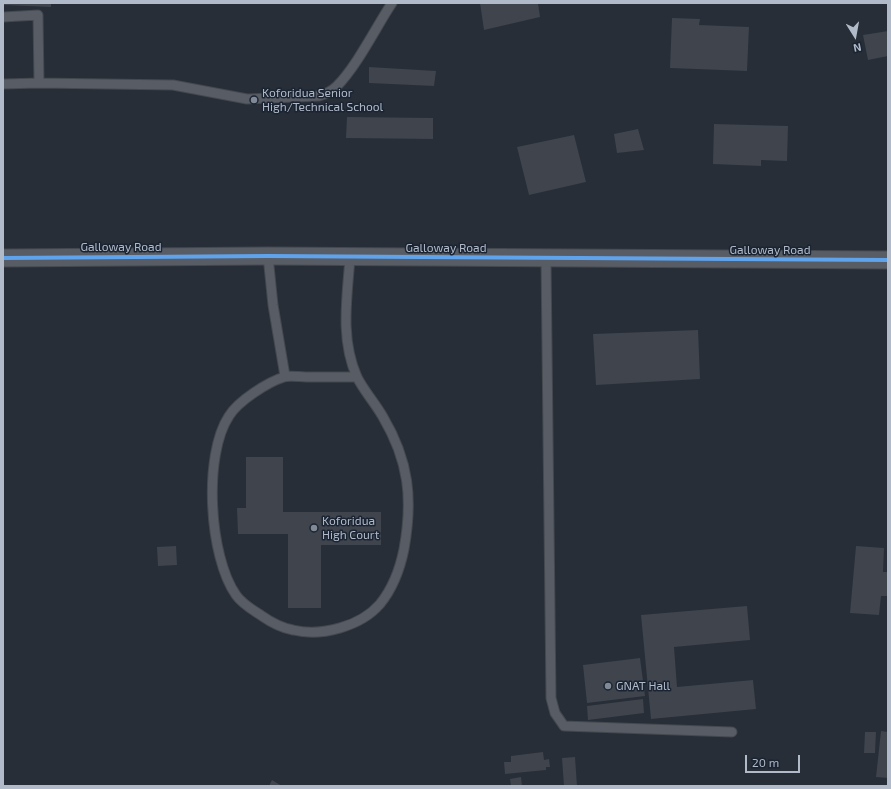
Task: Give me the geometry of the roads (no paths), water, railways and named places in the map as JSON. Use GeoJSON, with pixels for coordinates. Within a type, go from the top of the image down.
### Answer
{"type":"FeatureCollection","features":[{"type":"Feature","properties":{"kind":"street","name":"Galloway Road"},"geometry":{"type":"LineString","coordinates":[[3,258],[268,256],[350,258],[888,260]]}},
{"type":"Feature","properties":{"kind":"lane"},"geometry":{"type":"LineString","coordinates":[[3,84],[39,83],[172,85],[247,99],[319,96],[328,93],[337,86],[348,73],[392,3]]}},
{"type":"Feature","properties":{"kind":"lane"},"geometry":{"type":"LineString","coordinates":[[3,17],[38,15],[39,83]]}},
{"type":"Feature","properties":{"kind":"lane"},"geometry":{"type":"LineString","coordinates":[[268,256],[273,305],[285,376]]}},
{"type":"Feature","properties":{"kind":"lane"},"geometry":{"type":"LineString","coordinates":[[350,258],[346,336],[357,377],[390,429],[400,451],[409,490],[408,524],[403,552],[393,585],[379,606],[353,624],[320,631],[295,631],[275,625],[250,608],[236,596],[221,562],[211,495],[213,469],[219,438],[228,416],[246,397],[285,376],[357,377]]}},
{"type":"Feature","properties":{"kind":"lane"},"geometry":{"type":"LineString","coordinates":[[546,259],[550,698],[554,713],[564,726],[732,732]]}},
{"type":"Feature","properties":{"kind":"place","name":"Koforidua Senior High/Technical School"},"geometry":{"type":"Point","coordinates":[254,100]}},
{"type":"Feature","properties":{"kind":"place","name":"Koforidua High Court"},"geometry":{"type":"Point","coordinates":[314,528]}},
{"type":"Feature","properties":{"kind":"place","name":"GNAT Hall"},"geometry":{"type":"Point","coordinates":[608,686]}}]}
